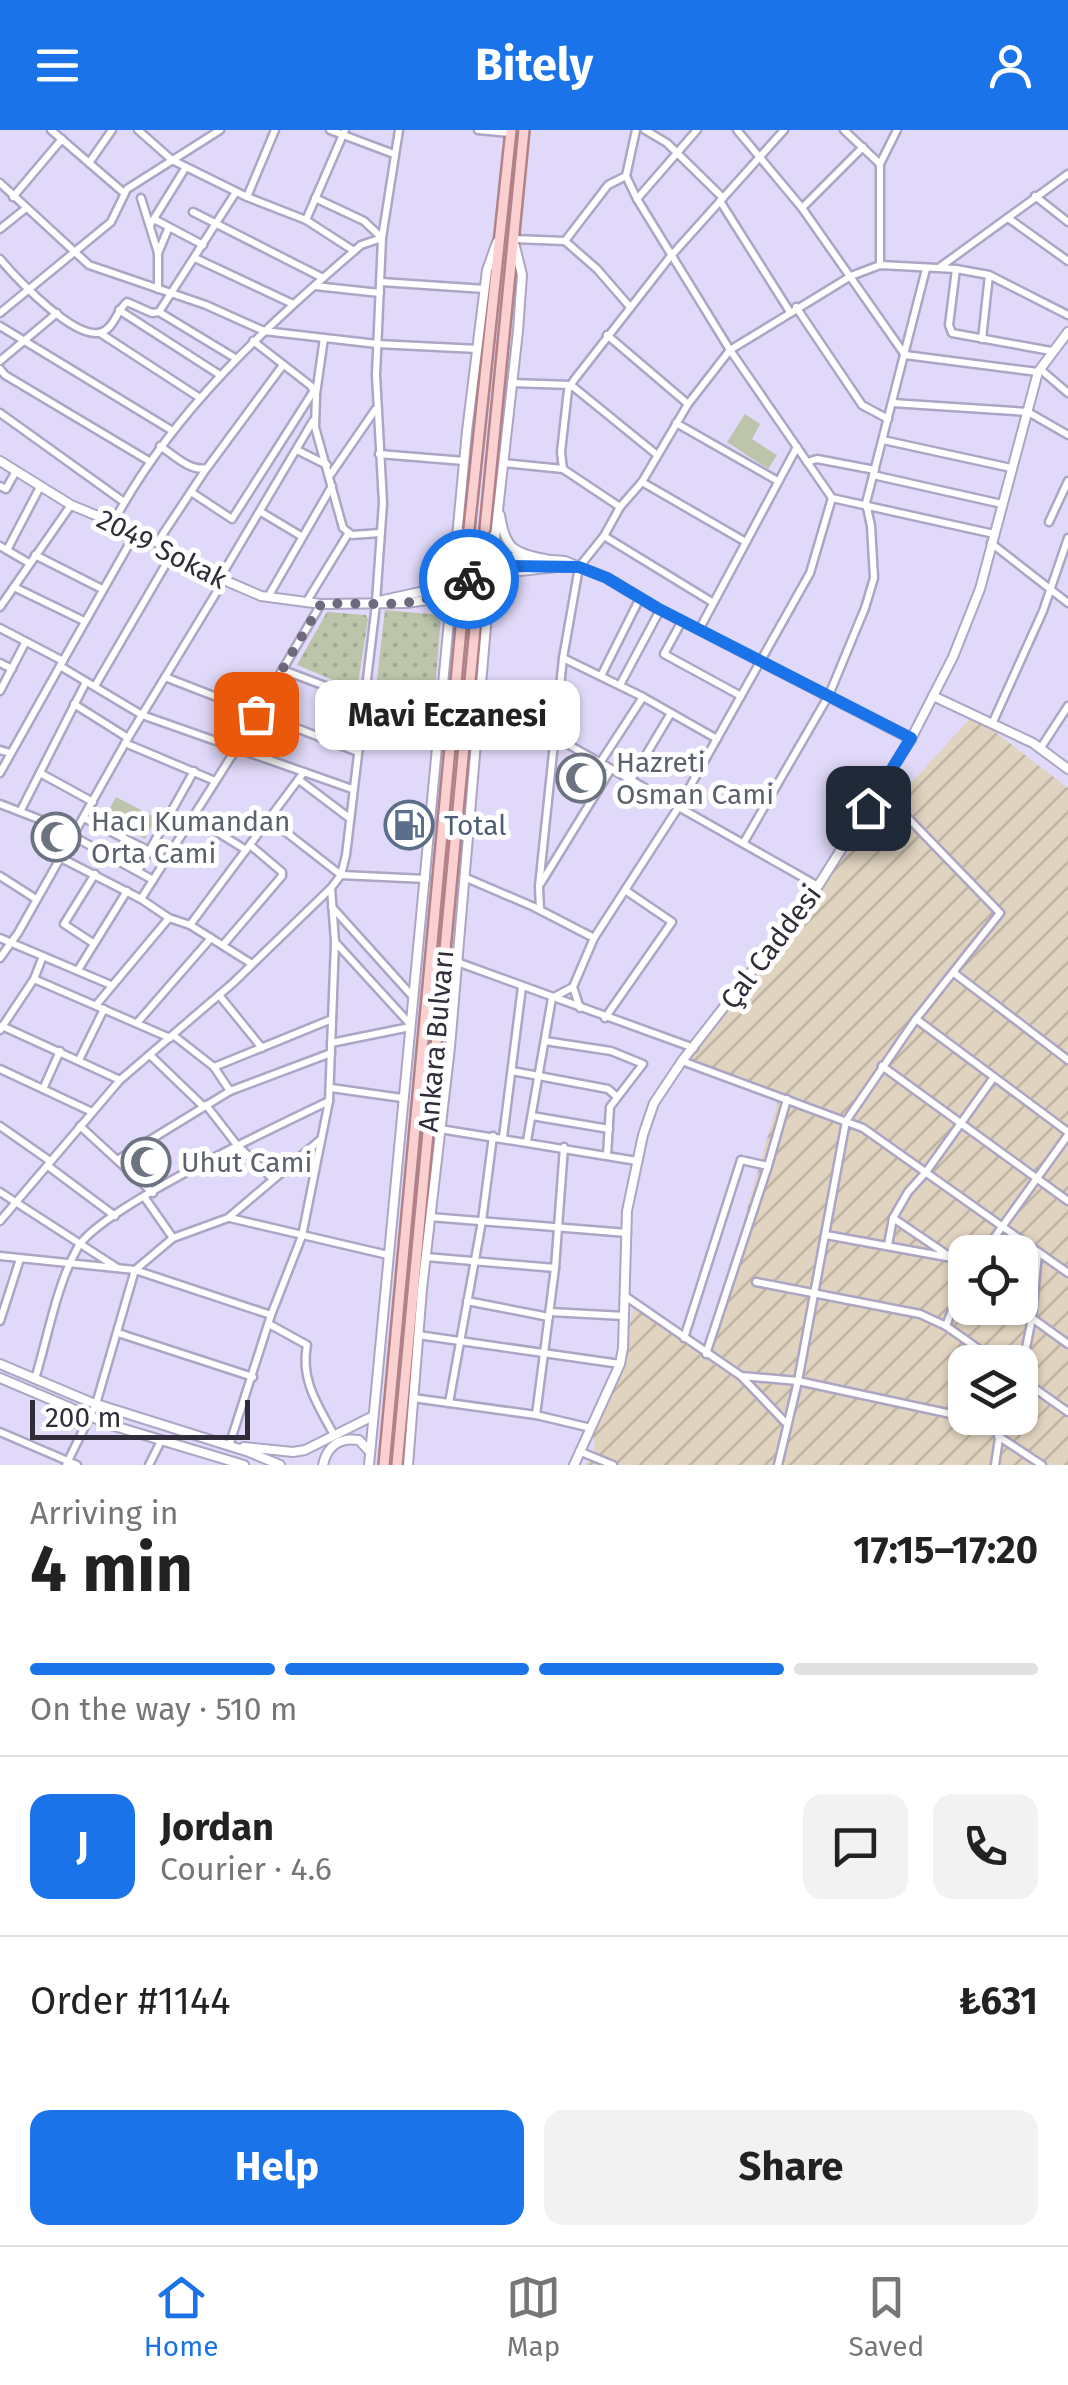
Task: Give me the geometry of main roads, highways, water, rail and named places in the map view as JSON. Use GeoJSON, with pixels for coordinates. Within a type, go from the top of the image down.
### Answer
{"type":"FeatureCollection","features":[{"type":"Feature","properties":{"kind":"main road"},"geometry":{"type":"LineString","coordinates":[[499,234],[487,270],[464,461],[464,540],[475,547],[489,543],[524,130]]}},
{"type":"Feature","properties":{"kind":"main road"},"geometry":{"type":"LineString","coordinates":[[456,616],[452,589],[456,542],[463,529],[511,132]]}},
{"type":"Feature","properties":{"kind":"main road"},"geometry":{"type":"LineString","coordinates":[[488,601],[486,565],[490,531],[499,506],[522,276],[514,239]]}},
{"type":"Feature","properties":{"kind":"main road","name":"Çal Caddesi"},"geometry":{"type":"LineString","coordinates":[[574,1465],[620,1364],[626,1233],[636,1161],[654,1103],[818,886],[934,696],[980,589],[1039,370],[1068,332]]}},
{"type":"Feature","properties":{"kind":"main road","name":"2049 Sokak"},"geometry":{"type":"LineString","coordinates":[[0,461],[71,505],[136,532],[222,579],[268,597],[321,604],[376,603]]}},
{"type":"Feature","properties":{"kind":"main road"},"geometry":{"type":"LineString","coordinates":[[499,506],[507,543],[523,553],[545,559]]}},
{"type":"Feature","properties":{"kind":"main road"},"geometry":{"type":"LineString","coordinates":[[456,542],[460,554],[486,565],[579,567]]}},
{"type":"Feature","properties":{"kind":"main road"},"geometry":{"type":"LineString","coordinates":[[376,603],[386,597],[429,590],[507,556],[565,561],[607,578],[660,610],[911,738]]}},
{"type":"Feature","properties":{"kind":"main road"},"geometry":{"type":"LineString","coordinates":[[376,603],[434,599],[486,565]]}},
{"type":"Feature","properties":{"kind":"main road"},"geometry":{"type":"LineString","coordinates":[[482,618],[502,578],[510,572],[557,567]]}},
{"type":"Feature","properties":{"kind":"main road"},"geometry":{"type":"LineString","coordinates":[[453,578],[482,592],[488,601]]}},
{"type":"Feature","properties":{"kind":"main road"},"geometry":{"type":"LineString","coordinates":[[369,1465],[441,712],[458,603],[476,598],[483,602],[476,730],[408,1465]]}},
{"type":"Feature","properties":{"kind":"main road"},"geometry":{"type":"LineString","coordinates":[[434,599],[456,616]]}},
{"type":"Feature","properties":{"kind":"main road","name":"Ankara Bulvarı"},"geometry":{"type":"LineString","coordinates":[[384,1465],[456,616]]}},
{"type":"Feature","properties":{"kind":"main road","name":"Ankara Bulvarı"},"geometry":{"type":"LineString","coordinates":[[398,1465],[482,618]]}},
{"type":"Feature","properties":{"kind":"main road"},"geometry":{"type":"LineString","coordinates":[[934,696],[1040,749],[1068,769]]}},
{"type":"Feature","properties":{"kind":"main road"},"geometry":{"type":"LineString","coordinates":[[0,1364],[96,1404],[280,1465]]}},
{"type":"Feature","properties":{"kind":"main road"},"geometry":{"type":"LineString","coordinates":[[0,1378],[161,1441],[244,1465]]}},
{"type":"Feature","properties":{"kind":"main road"},"geometry":{"type":"LineString","coordinates":[[229,1446],[294,1452],[373,1416]]}},
{"type":"Feature","properties":{"kind":"main road"},"geometry":{"type":"LineString","coordinates":[[323,1465],[328,1450],[340,1441],[359,1440],[370,1452]]}},
{"type":"Feature","properties":{"kind":"tunnel"},"geometry":{"type":"LineString","coordinates":[[462,617],[469,529]]}},
{"type":"Feature","properties":{"kind":"tunnel"},"geometry":{"type":"LineString","coordinates":[[476,617],[485,529]]}},
{"type":"Feature","properties":{"kind":"place","name":"Mavi Eczanesi"},"geometry":{"type":"Point","coordinates":[256,714]}},
{"type":"Feature","properties":{"kind":"place","name":"Hazreti Osman Cami"},"geometry":{"type":"Point","coordinates":[581,778]}},
{"type":"Feature","properties":{"kind":"place","name":"Total"},"geometry":{"type":"Point","coordinates":[409,825]}},
{"type":"Feature","properties":{"kind":"place","name":"Hacı Kumandan Orta Cami"},"geometry":{"type":"Point","coordinates":[56,837]}},
{"type":"Feature","properties":{"kind":"place","name":"Uhut Cami"},"geometry":{"type":"Point","coordinates":[146,1162]}}]}
